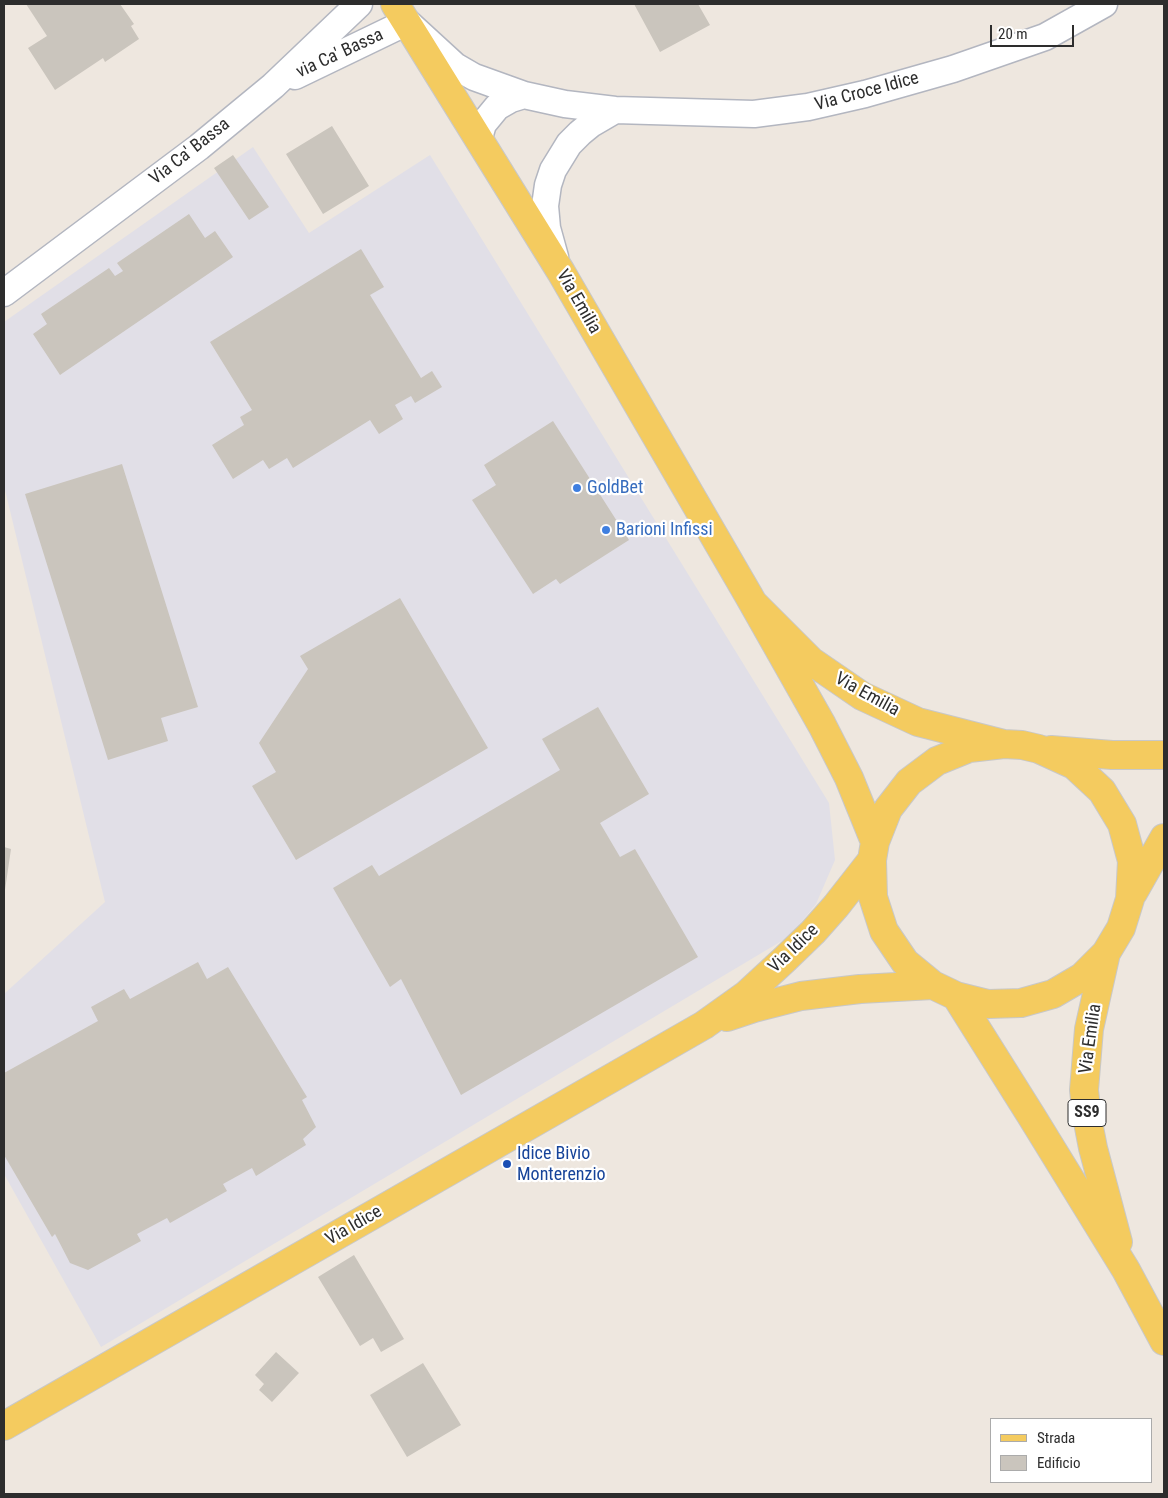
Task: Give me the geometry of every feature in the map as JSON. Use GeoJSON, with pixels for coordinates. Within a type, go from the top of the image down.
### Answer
{"type":"FeatureCollection","features":[{"type":"Feature","properties":{"kind":"main road","name":"Via Emilia"},"geometry":{"type":"LineString","coordinates":[[401,13],[561,272],[822,725],[848,778],[873,851],[873,897],[884,931],[905,962],[944,991],[1032,1117],[1126,1270],[1164,1341]]}},
{"type":"Feature","properties":{"kind":"main road","name":"Via Emilia"},"geometry":{"type":"LineString","coordinates":[[754,604],[811,661],[862,696],[918,722],[1004,744]]}},
{"type":"Feature","properties":{"kind":"main road","name":"Via Emilia"},"geometry":{"type":"LineString","coordinates":[[873,851],[888,809],[909,782],[937,760],[969,748],[1004,744],[1022,745],[1039,749],[1074,765],[1102,791],[1122,824],[1132,861],[1130,899],[1121,928],[1106,953],[1082,977],[1054,994],[1021,1003],[988,1004],[944,991]]}},
{"type":"Feature","properties":{"kind":"main road"},"geometry":{"type":"LineString","coordinates":[[1039,749],[1164,755]]}},
{"type":"Feature","properties":{"kind":"main road"},"geometry":{"type":"LineString","coordinates":[[1130,899],[1164,838]]}},
{"type":"Feature","properties":{"kind":"main road","name":"Via Idice"},"geometry":{"type":"LineString","coordinates":[[4,1426],[704,1025],[746,995],[813,932],[836,906],[873,851]]}},
{"type":"Feature","properties":{"kind":"main road","name":"Via Emilia"},"geometry":{"type":"LineString","coordinates":[[1106,953],[1089,1029],[1084,1090],[1093,1148],[1126,1270]]}},
{"type":"Feature","properties":{"kind":"main road","name":"Via Idice"},"geometry":{"type":"LineString","coordinates":[[704,1025],[754,1008],[801,996],[860,989],[944,991]]}},
{"type":"Feature","properties":{"kind":"street","name":"Via Ca' Bassa"},"geometry":{"type":"LineString","coordinates":[[6,283],[198,147],[273,86],[360,4]]}},
{"type":"Feature","properties":{"kind":"street","name":"Via Croce Idice"},"geometry":{"type":"LineString","coordinates":[[401,13],[455,66],[474,77],[524,95],[565,104],[615,110],[754,114],[808,107],[865,94],[953,69],[1045,37],[1104,4]]}},
{"type":"Feature","properties":{"kind":"street","name":"via Ca' Bassa"},"geometry":{"type":"LineString","coordinates":[[273,86],[401,13]]}},
{"type":"Feature","properties":{"kind":"street"},"geometry":{"type":"LineString","coordinates":[[478,138],[483,124],[497,107],[511,99],[524,95]]}},
{"type":"Feature","properties":{"kind":"street"},"geometry":{"type":"LineString","coordinates":[[561,272],[552,249],[547,228],[545,206],[548,185],[553,170],[569,144],[591,124],[615,110]]}},
{"type":"Feature","properties":{"kind":"shaded area"},"geometry":{"type":"Polygon","coordinates":[[[253,147],[309,233],[430,155],[829,803],[835,860],[816,904],[790,936],[101,1347],[4,1174],[4,994],[105,902],[4,486],[4,322],[253,147]]]}},
{"type":"Feature","properties":{"kind":"building"},"geometry":{"type":"Polygon","coordinates":[[[26,4],[120,4],[134,24],[131,26],[139,39],[105,62],[103,58],[55,90],[28,48],[47,36],[26,4]]]}},
{"type":"Feature","properties":{"kind":"building"},"geometry":{"type":"Polygon","coordinates":[[[634,4],[698,4],[710,25],[660,52],[634,4]]]}},
{"type":"Feature","properties":{"kind":"building"},"geometry":{"type":"Polygon","coordinates":[[[332,126],[369,186],[323,214],[286,154],[332,126]]]}},
{"type":"Feature","properties":{"kind":"building"},"geometry":{"type":"Polygon","coordinates":[[[233,155],[269,207],[249,220],[214,168],[233,155]]]}},
{"type":"Feature","properties":{"kind":"building"},"geometry":{"type":"Polygon","coordinates":[[[189,214],[205,238],[215,231],[233,257],[60,375],[33,334],[47,324],[41,314],[109,268],[115,276],[123,271],[117,263],[189,214]]]}},
{"type":"Feature","properties":{"kind":"building"},"geometry":{"type":"Polygon","coordinates":[[[361,249],[384,287],[370,295],[421,378],[432,371],[442,387],[415,403],[411,396],[395,405],[403,419],[379,434],[370,420],[293,468],[287,458],[269,469],[263,460],[233,479],[212,445],[244,425],[240,417],[252,410],[210,342],[361,249]]]}},
{"type":"Feature","properties":{"kind":"building"},"geometry":{"type":"Polygon","coordinates":[[[553,421],[629,540],[560,584],[556,579],[533,594],[472,500],[496,485],[484,465],[553,421]]]}},
{"type":"Feature","properties":{"kind":"building"},"geometry":{"type":"Polygon","coordinates":[[[122,464],[198,707],[161,718],[168,741],[108,760],[25,494],[122,464]]]}},
{"type":"Feature","properties":{"kind":"building"},"geometry":{"type":"Polygon","coordinates":[[[400,598],[488,748],[296,860],[252,786],[276,772],[259,743],[308,669],[300,656],[400,598]]]}},
{"type":"Feature","properties":{"kind":"building"},"geometry":{"type":"Polygon","coordinates":[[[598,707],[649,794],[600,823],[620,857],[635,849],[698,957],[461,1095],[401,979],[390,987],[333,888],[372,865],[379,876],[560,770],[542,739],[598,707]]]}},
{"type":"Feature","properties":{"kind":"building"},"geometry":{"type":"Polygon","coordinates":[[[4,847],[11,849],[5,890],[4,890],[4,847]]]}},
{"type":"Feature","properties":{"kind":"building"},"geometry":{"type":"Polygon","coordinates":[[[198,962],[207,979],[228,967],[307,1097],[302,1100],[316,1127],[303,1139],[306,1145],[256,1176],[252,1168],[223,1184],[227,1191],[170,1223],[167,1218],[137,1234],[141,1241],[88,1270],[70,1263],[55,1234],[52,1237],[4,1155],[4,1073],[98,1021],[91,1007],[124,989],[130,999],[198,962]]]}},
{"type":"Feature","properties":{"kind":"building"},"geometry":{"type":"Polygon","coordinates":[[[354,1255],[404,1339],[381,1352],[373,1338],[360,1346],[318,1277],[354,1255]]]}},
{"type":"Feature","properties":{"kind":"building"},"geometry":{"type":"Polygon","coordinates":[[[276,1352],[299,1373],[272,1402],[259,1390],[264,1384],[255,1375],[276,1352]]]}},
{"type":"Feature","properties":{"kind":"building"},"geometry":{"type":"Polygon","coordinates":[[[423,1363],[461,1425],[407,1457],[370,1395],[423,1363]]]}},
{"type":"Feature","properties":{"kind":"place","name":"GoldBet"},"geometry":{"type":"Point","coordinates":[577,488]}},
{"type":"Feature","properties":{"kind":"place","name":"Barioni Infissi"},"geometry":{"type":"Point","coordinates":[606,530]}},
{"type":"Feature","properties":{"kind":"place","name":"Idice Bivio Monterenzio"},"geometry":{"type":"Point","coordinates":[507,1164]}}]}
